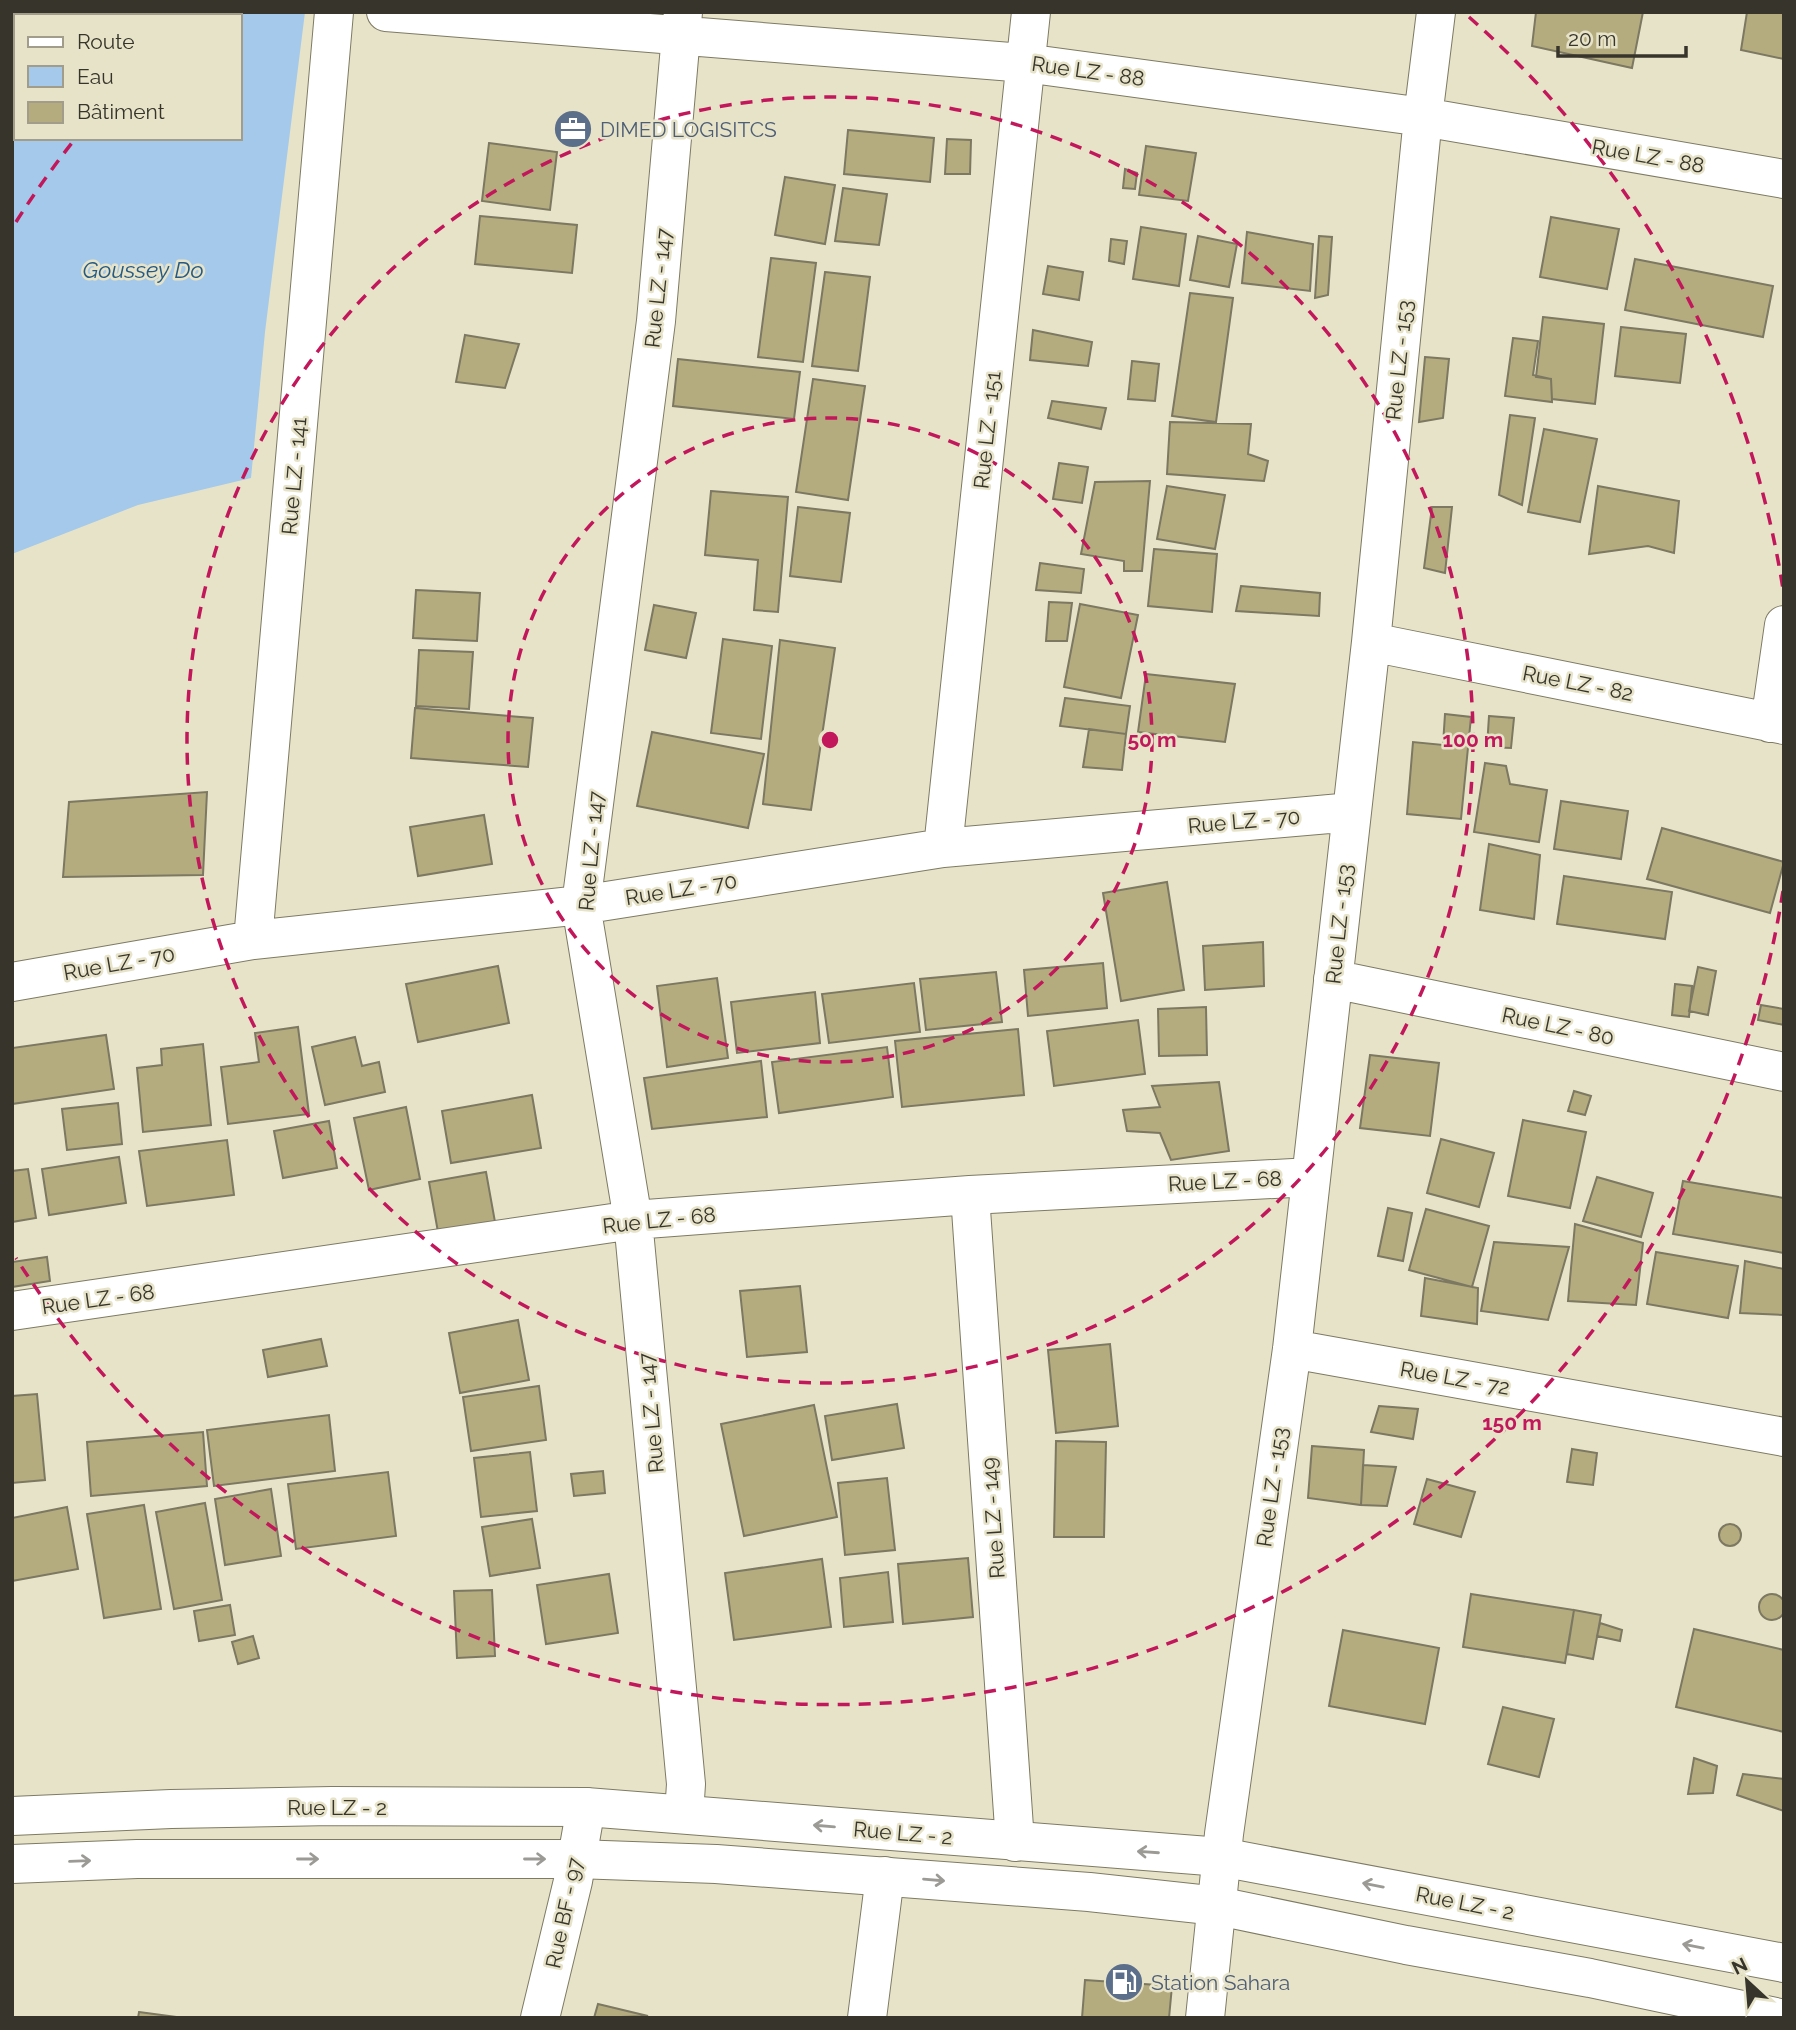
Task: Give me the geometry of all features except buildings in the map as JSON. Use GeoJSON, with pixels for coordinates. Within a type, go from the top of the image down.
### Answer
{"type":"FeatureCollection","features":[{"type":"Feature","properties":{"kind":"street","name":"Rue LZ - 141"},"geometry":{"type":"LineString","coordinates":[[253,940],[334,12]]}},
{"type":"Feature","properties":{"kind":"street","name":"Rue LZ - 88"},"geometry":{"type":"LineString","coordinates":[[386,12],[682,24],[1025,63],[1423,117],[1784,179]]}},
{"type":"Feature","properties":{"kind":"street","name":"Rue LZ - 151"},"geometry":{"type":"LineString","coordinates":[[943,848],[1031,12]]}},
{"type":"Feature","properties":{"kind":"street","name":"Rue LZ - 153"},"geometry":{"type":"LineString","coordinates":[[1205,2018],[1223,1846],[1292,1349],[1371,642],[1423,117],[1436,12]]}},
{"type":"Feature","properties":{"kind":"street","name":"Rue LZ - 147"},"geometry":{"type":"LineString","coordinates":[[682,24],[656,321],[581,905],[633,1220],[686,1784],[684,1814]]}},
{"type":"Feature","properties":{"kind":"street"},"geometry":{"type":"LineString","coordinates":[[1777,724],[1784,625]]}},
{"type":"Feature","properties":{"kind":"street","name":"Rue LZ - 82"},"geometry":{"type":"LineString","coordinates":[[1371,642],[1777,724]]}},
{"type":"Feature","properties":{"kind":"street","name":"Rue LZ - 70"},"geometry":{"type":"LineString","coordinates":[[12,982],[253,940],[581,905],[943,848],[1352,812]]}},
{"type":"Feature","properties":{"kind":"street","name":"Rue LZ - 80"},"geometry":{"type":"LineString","coordinates":[[1333,979],[1784,1072]]}},
{"type":"Feature","properties":{"kind":"street","name":"Rue LZ - 68"},"geometry":{"type":"LineString","coordinates":[[12,1311],[633,1220],[970,1195],[1311,1177]]}},
{"type":"Feature","properties":{"kind":"street","name":"Rue LZ - 149"},"geometry":{"type":"LineString","coordinates":[[970,1195],[1015,1842]]}},
{"type":"Feature","properties":{"kind":"street","name":"Rue LZ - 72"},"geometry":{"type":"LineString","coordinates":[[1292,1349],[1784,1437]]}},
{"type":"Feature","properties":{"kind":"street","name":"Rue LZ - 2"},"geometry":{"type":"LineString","coordinates":[[12,1816],[332,1806],[586,1807],[1015,1842],[1223,1846],[1784,1963]]}},
{"type":"Feature","properties":{"kind":"street","name":"Rue BF - 97"},"geometry":{"type":"LineString","coordinates":[[540,2018],[573,1881],[586,1807]]}},
{"type":"Feature","properties":{"kind":"street","name":"Rue LZ - 2"},"geometry":{"type":"LineString","coordinates":[[12,1864],[137,1859],[576,1858],[716,1864],[1088,1892],[1216,1923],[1406,1945],[1590,1978],[1780,2018]]}},
{"type":"Feature","properties":{"kind":"street"},"geometry":{"type":"LineString","coordinates":[[867,2018],[885,1876]]}},
{"type":"Feature","properties":{"kind":"water","name":"Goussey Do"},"geometry":{"type":"Polygon","coordinates":[[[12,12],[305,12],[265,332],[251,478],[138,505],[12,554],[12,12]]]}},
{"type":"Feature","properties":{"kind":"place","name":"DIMED LOGISITCS"},"geometry":{"type":"Point","coordinates":[573,129]}},
{"type":"Feature","properties":{"kind":"place","name":"Station Sahara"},"geometry":{"type":"Point","coordinates":[1124,1982]}}]}
